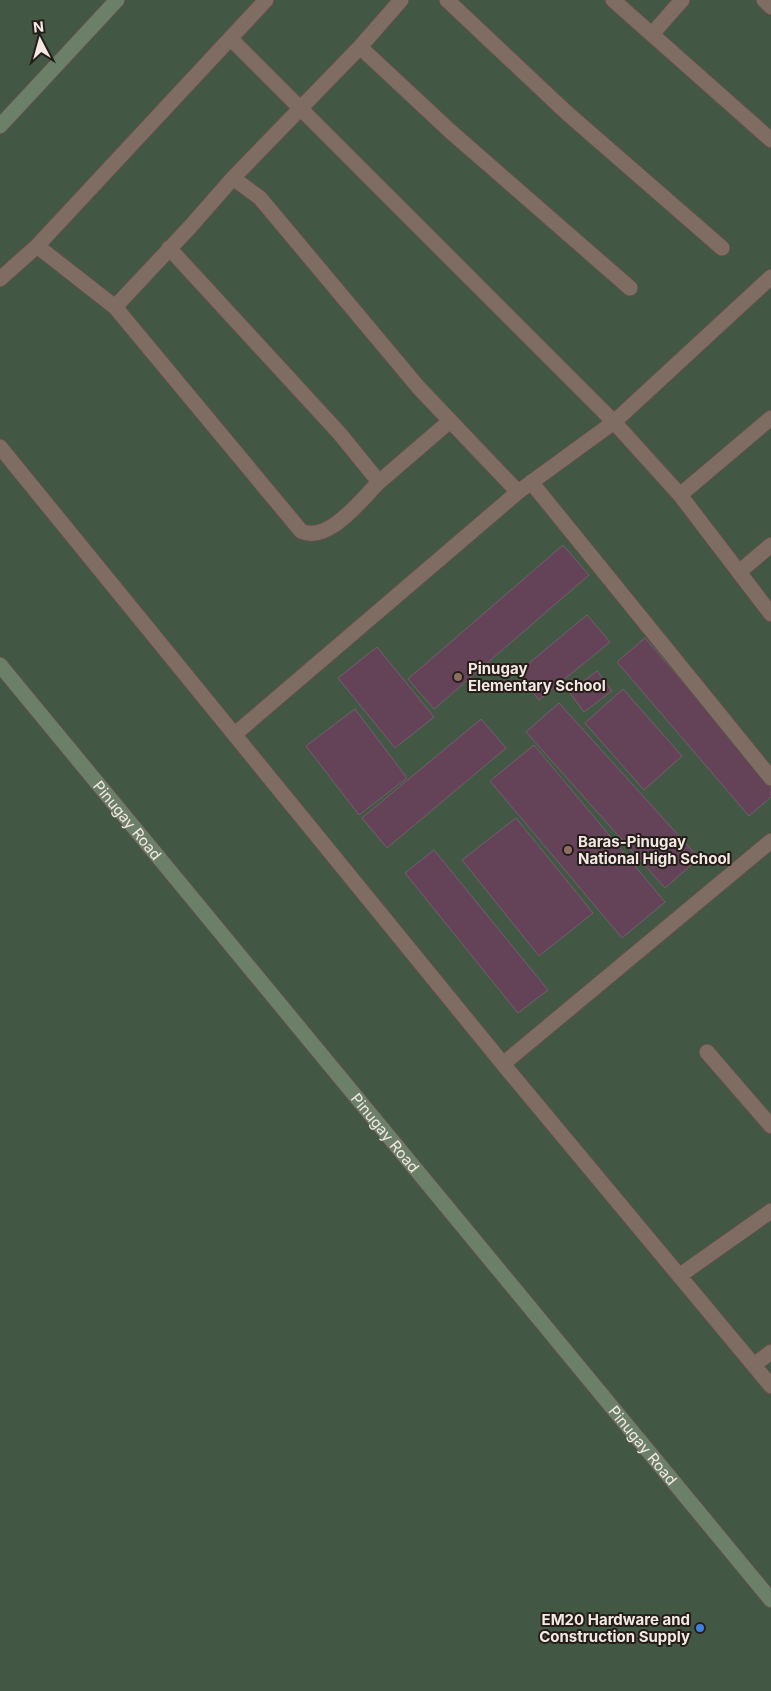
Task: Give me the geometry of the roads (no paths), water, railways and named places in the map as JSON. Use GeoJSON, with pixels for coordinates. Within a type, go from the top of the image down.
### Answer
{"type":"FeatureCollection","features":[{"type":"Feature","properties":{"kind":"street"},"geometry":{"type":"LineString","coordinates":[[0,126],[117,0]]}},
{"type":"Feature","properties":{"kind":"street"},"geometry":{"type":"LineString","coordinates":[[0,279],[37,246],[266,0]]}},
{"type":"Feature","properties":{"kind":"street"},"geometry":{"type":"LineString","coordinates":[[116,307],[233,178],[360,46],[401,0]]}},
{"type":"Feature","properties":{"kind":"street"},"geometry":{"type":"LineString","coordinates":[[447,0],[567,114],[722,248]]}},
{"type":"Feature","properties":{"kind":"street"},"geometry":{"type":"LineString","coordinates":[[613,0],[771,140]]}},
{"type":"Feature","properties":{"kind":"street"},"geometry":{"type":"LineString","coordinates":[[652,34],[682,0]]}},
{"type":"Feature","properties":{"kind":"street"},"geometry":{"type":"LineString","coordinates":[[764,0],[771,7]]}},
{"type":"Feature","properties":{"kind":"street"},"geometry":{"type":"LineString","coordinates":[[231,39],[614,422],[680,494],[771,614]]}},
{"type":"Feature","properties":{"kind":"street"},"geometry":{"type":"LineString","coordinates":[[360,46],[450,131],[630,288]]}},
{"type":"Feature","properties":{"kind":"street"},"geometry":{"type":"LineString","coordinates":[[233,178],[260,198],[419,388],[518,492]]}},
{"type":"Feature","properties":{"kind":"street"},"geometry":{"type":"LineString","coordinates":[[37,246],[116,307],[301,531],[313,535],[331,529],[379,482],[450,421]]}},
{"type":"Feature","properties":{"kind":"street"},"geometry":{"type":"LineString","coordinates":[[169,248],[340,434],[379,482]]}},
{"type":"Feature","properties":{"kind":"street"},"geometry":{"type":"LineString","coordinates":[[235,734],[518,492],[614,422],[771,277]]}},
{"type":"Feature","properties":{"kind":"street"},"geometry":{"type":"LineString","coordinates":[[680,494],[771,418]]}},
{"type":"Feature","properties":{"kind":"street"},"geometry":{"type":"LineString","coordinates":[[0,447],[503,1064],[771,1386]]}},
{"type":"Feature","properties":{"kind":"street"},"geometry":{"type":"LineString","coordinates":[[531,482],[771,778]]}},
{"type":"Feature","properties":{"kind":"street"},"geometry":{"type":"LineString","coordinates":[[739,572],[771,545]]}},
{"type":"Feature","properties":{"kind":"street","name":"Pinugay Road"},"geometry":{"type":"LineString","coordinates":[[0,664],[771,1600]]}},
{"type":"Feature","properties":{"kind":"street"},"geometry":{"type":"LineString","coordinates":[[503,1064],[771,841]]}},
{"type":"Feature","properties":{"kind":"street"},"geometry":{"type":"LineString","coordinates":[[706,1052],[771,1126]]}},
{"type":"Feature","properties":{"kind":"street"},"geometry":{"type":"LineString","coordinates":[[680,1276],[771,1211]]}},
{"type":"Feature","properties":{"kind":"street"},"geometry":{"type":"LineString","coordinates":[[754,1365],[771,1352]]}},
{"type":"Feature","properties":{"kind":"place","name":"Pinugay Elementary School"},"geometry":{"type":"Point","coordinates":[458,677]}},
{"type":"Feature","properties":{"kind":"place","name":"Baras-Pinugay National High School"},"geometry":{"type":"Point","coordinates":[568,850]}},
{"type":"Feature","properties":{"kind":"place","name":"EM20 Hardware and Construction Supply"},"geometry":{"type":"Point","coordinates":[700,1628]}}]}
